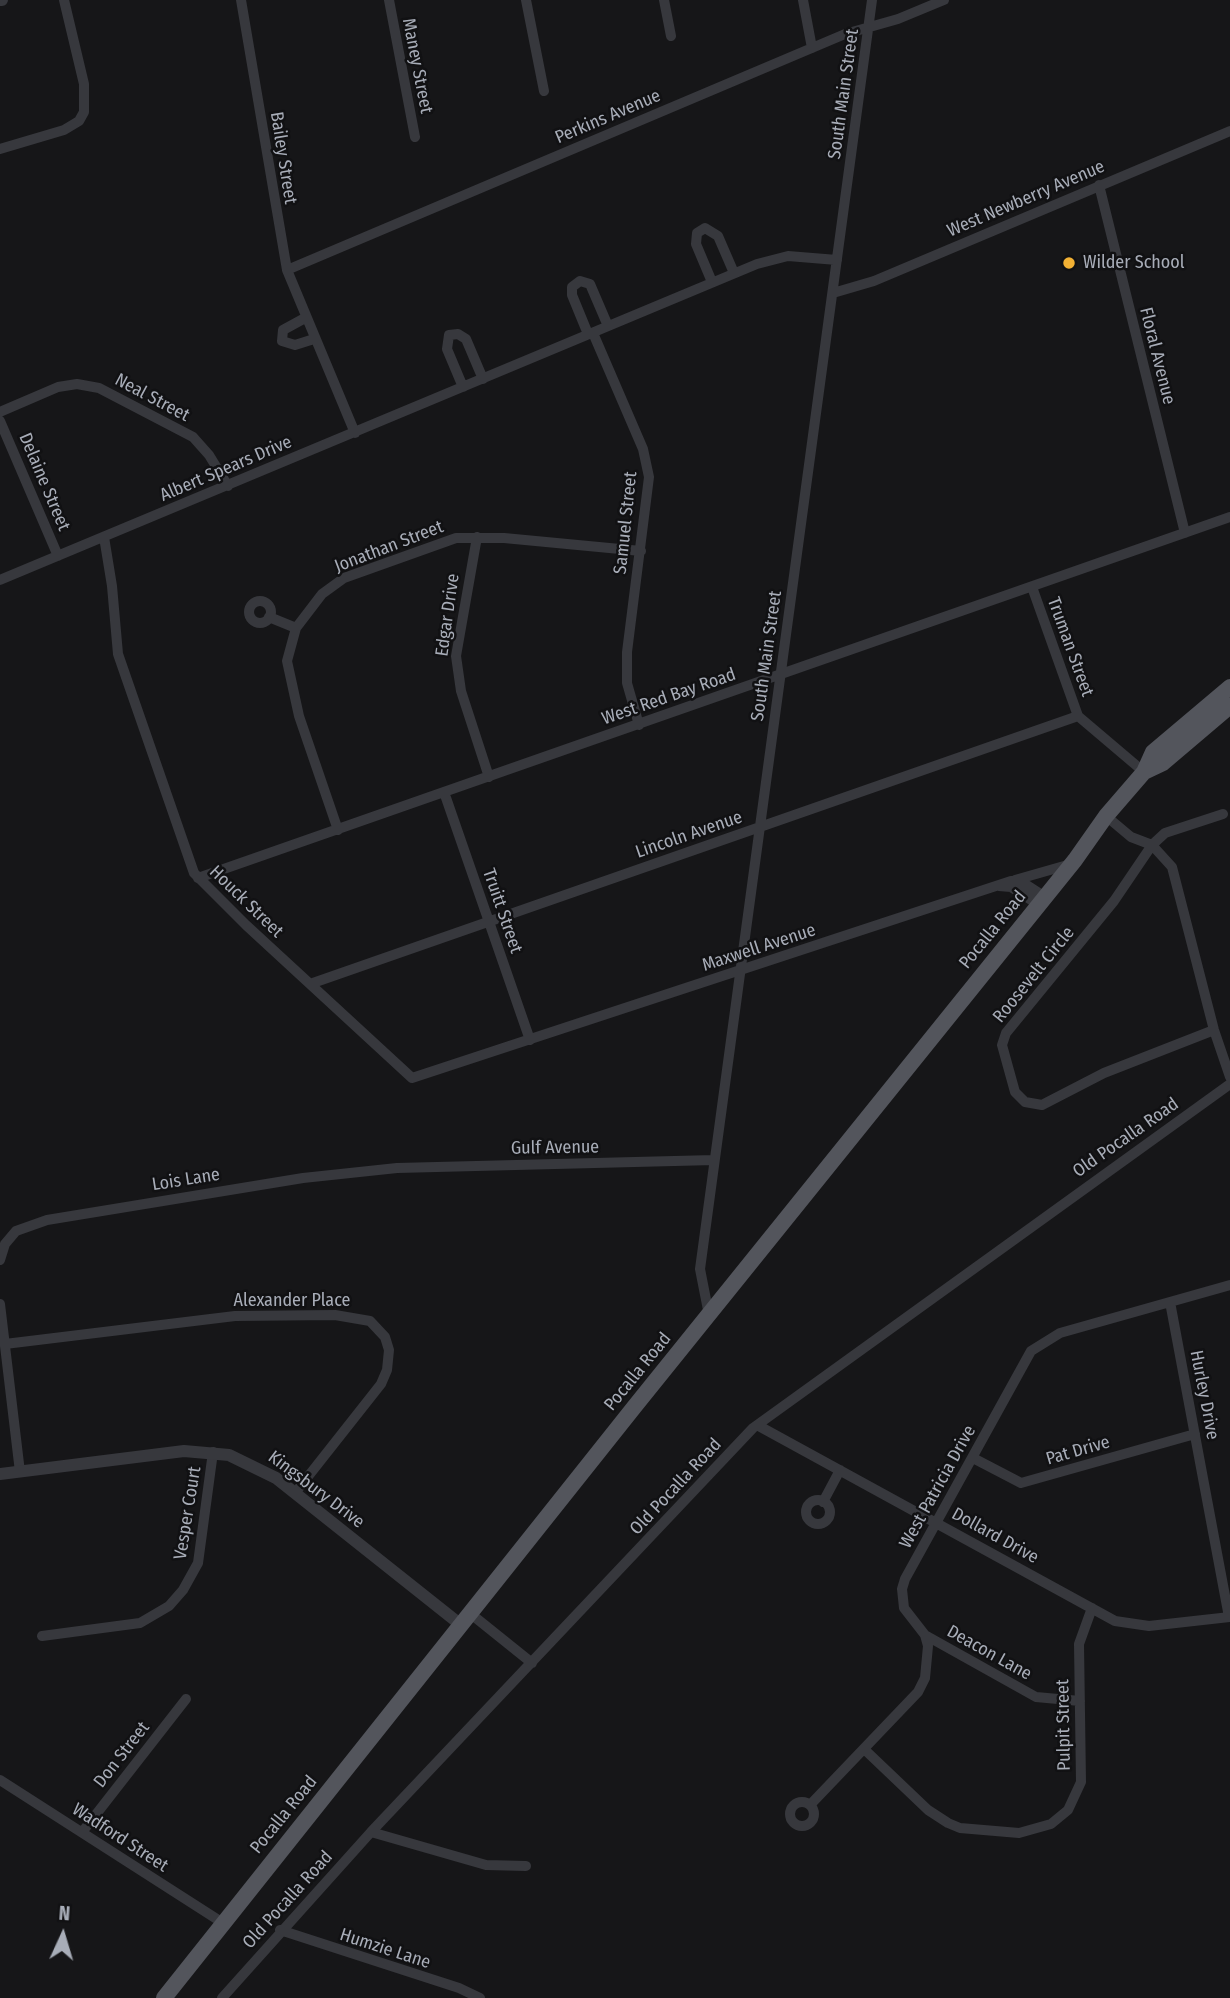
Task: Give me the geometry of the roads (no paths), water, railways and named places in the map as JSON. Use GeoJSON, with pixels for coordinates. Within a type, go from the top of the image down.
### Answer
{"type":"FeatureCollection","features":[{"type":"Feature","properties":{"kind":"main road","name":"Pocalla Road"},"geometry":{"type":"LineString","coordinates":[[163,1998],[1072,864],[1106,816],[1144,772],[1153,752],[1230,687]]}},
{"type":"Feature","properties":{"kind":"main road","name":"Pocalla Road"},"geometry":{"type":"LineString","coordinates":[[1144,772],[1163,763],[1230,706]]}},
{"type":"Feature","properties":{"kind":"street"},"geometry":{"type":"LineString","coordinates":[[0,149],[64,130],[79,121],[84,112],[84,84],[64,0]]}},
{"type":"Feature","properties":{"kind":"street","name":"Bailey Street"},"geometry":{"type":"LineString","coordinates":[[241,0],[287,270],[355,433]]}},
{"type":"Feature","properties":{"kind":"street","name":"Maney Street"},"geometry":{"type":"LineString","coordinates":[[389,0],[415,138]]}},
{"type":"Feature","properties":{"kind":"street"},"geometry":{"type":"LineString","coordinates":[[526,0],[544,91]]}},
{"type":"Feature","properties":{"kind":"street"},"geometry":{"type":"LineString","coordinates":[[664,0],[671,36]]}},
{"type":"Feature","properties":{"kind":"street"},"geometry":{"type":"LineString","coordinates":[[803,0],[812,48]]}},
{"type":"Feature","properties":{"kind":"street","name":"South Main Street"},"geometry":{"type":"LineString","coordinates":[[709,1316],[700,1269],[872,0]]}},
{"type":"Feature","properties":{"kind":"street","name":"Perkins Avenue"},"geometry":{"type":"LineString","coordinates":[[287,270],[812,48],[944,0]]}},
{"type":"Feature","properties":{"kind":"street","name":"West Newberry Avenue"},"geometry":{"type":"LineString","coordinates":[[833,293],[874,281],[1230,131]]}},
{"type":"Feature","properties":{"kind":"street","name":"Floral Avenue"},"geometry":{"type":"LineString","coordinates":[[1100,185],[1185,533]]}},
{"type":"Feature","properties":{"kind":"street"},"geometry":{"type":"LineString","coordinates":[[712,282],[696,244],[697,233],[705,228],[718,236],[734,273]]}},
{"type":"Feature","properties":{"kind":"street","name":"Albert Spears Drive"},"geometry":{"type":"LineString","coordinates":[[0,580],[734,273],[788,256],[837,260]]}},
{"type":"Feature","properties":{"kind":"street"},"geometry":{"type":"LineString","coordinates":[[591,334],[572,295],[572,287],[580,281],[590,284],[608,326]]}},
{"type":"Feature","properties":{"kind":"street"},"geometry":{"type":"LineString","coordinates":[[305,318],[283,330],[282,341],[295,345],[314,339]]}},
{"type":"Feature","properties":{"kind":"street"},"geometry":{"type":"LineString","coordinates":[[463,387],[447,349],[449,335],[458,334],[466,339],[483,379]]}},
{"type":"Feature","properties":{"kind":"street","name":"Samuel Street"},"geometry":{"type":"LineString","coordinates":[[591,334],[648,464],[649,477],[626,674],[639,725]]}},
{"type":"Feature","properties":{"kind":"street","name":"Neal Street"},"geometry":{"type":"LineString","coordinates":[[0,412],[58,387],[77,384],[99,388],[192,437],[209,455],[228,486]]}},
{"type":"Feature","properties":{"kind":"street","name":"Delaine Street"},"geometry":{"type":"LineString","coordinates":[[0,421],[58,556]]}},
{"type":"Feature","properties":{"kind":"street","name":"West Red Bay Road"},"geometry":{"type":"LineString","coordinates":[[198,878],[1230,517]]}},
{"type":"Feature","properties":{"kind":"street","name":"Houck Street"},"geometry":{"type":"LineString","coordinates":[[104,537],[113,586],[118,654],[198,878],[412,1078],[530,1040]]}},
{"type":"Feature","properties":{"kind":"street","name":"Jonathan Street"},"geometry":{"type":"LineString","coordinates":[[338,830],[290,685],[287,661],[296,628],[315,601],[344,578],[448,540],[477,537],[641,551]]}},
{"type":"Feature","properties":{"kind":"street","name":"Edgar Drive"},"geometry":{"type":"LineString","coordinates":[[477,537],[456,656],[461,691],[489,776]]}},
{"type":"Feature","properties":{"kind":"street","name":"Truman Street"},"geometry":{"type":"LineString","coordinates":[[1032,587],[1078,716],[1144,772]]}},
{"type":"Feature","properties":{"kind":"street"},"geometry":{"type":"LineString","coordinates":[[269,617],[296,628]]}},
{"type":"Feature","properties":{"kind":"street","name":"Lincoln Avenue"},"geometry":{"type":"LineString","coordinates":[[310,984],[1078,716]]}},
{"type":"Feature","properties":{"kind":"street","name":"Truitt Street"},"geometry":{"type":"LineString","coordinates":[[444,792],[530,1040]]}},
{"type":"Feature","properties":{"kind":"street"},"geometry":{"type":"LineString","coordinates":[[1152,845],[1165,833],[1223,814]]}},
{"type":"Feature","properties":{"kind":"street"},"geometry":{"type":"LineString","coordinates":[[1106,816],[1132,837],[1152,845],[1172,867],[1214,1030],[1230,1077]]}},
{"type":"Feature","properties":{"kind":"street","name":"Roosevelt Circle"},"geometry":{"type":"LineString","coordinates":[[1152,845],[1114,901],[1006,1033],[1002,1045],[1011,1081],[1015,1092],[1025,1102],[1042,1105],[1104,1073],[1214,1030]]}},
{"type":"Feature","properties":{"kind":"street","name":"Maxwell Avenue"},"geometry":{"type":"LineString","coordinates":[[530,1040],[1011,881],[1072,864]]}},
{"type":"Feature","properties":{"kind":"street"},"geometry":{"type":"LineString","coordinates":[[1011,881],[1024,884],[1042,901]]}},
{"type":"Feature","properties":{"kind":"street"},"geometry":{"type":"LineString","coordinates":[[999,886],[1011,887],[1042,901]]}},
{"type":"Feature","properties":{"kind":"street","name":"Old Pocalla Road"},"geometry":{"type":"LineString","coordinates":[[222,1998],[372,1832],[757,1425],[1230,1084]]}},
{"type":"Feature","properties":{"kind":"street","name":"Gulf Avenue"},"geometry":{"type":"LineString","coordinates":[[397,1168],[714,1160]]}},
{"type":"Feature","properties":{"kind":"street","name":"Lois Lane"},"geometry":{"type":"LineString","coordinates":[[0,1260],[10,1236],[26,1226],[47,1220],[257,1185],[397,1168]]}},
{"type":"Feature","properties":{"kind":"street","name":"West Patricia Drive"},"geometry":{"type":"LineString","coordinates":[[925,1635],[904,1608],[902,1589],[1021,1367],[1038,1344],[1060,1333],[1230,1284]]}},
{"type":"Feature","properties":{"kind":"street","name":"Hurley Drive"},"geometry":{"type":"LineString","coordinates":[[1170,1302],[1229,1617]]}},
{"type":"Feature","properties":{"kind":"street"},"geometry":{"type":"LineString","coordinates":[[0,1304],[20,1472]]}},
{"type":"Feature","properties":{"kind":"street","name":"Alexander Place"},"geometry":{"type":"LineString","coordinates":[[5,1344],[234,1316],[335,1315],[370,1321],[381,1331],[387,1343],[387,1370],[366,1406],[295,1493]]}},
{"type":"Feature","properties":{"kind":"street","name":"Dollard Drive"},"geometry":{"type":"LineString","coordinates":[[757,1425],[1115,1620],[1138,1626],[1229,1617]]}},
{"type":"Feature","properties":{"kind":"street","name":"Pat Drive"},"geometry":{"type":"LineString","coordinates":[[972,1458],[1021,1483],[1195,1434]]}},
{"type":"Feature","properties":{"kind":"street","name":"Kingsbury Drive"},"geometry":{"type":"LineString","coordinates":[[0,1474],[184,1451],[214,1452],[245,1461],[295,1493],[466,1619]]}},
{"type":"Feature","properties":{"kind":"street","name":"Vesper Court"},"geometry":{"type":"LineString","coordinates":[[42,1636],[140,1623],[169,1606],[183,1590],[198,1563],[214,1452]]}},
{"type":"Feature","properties":{"kind":"street"},"geometry":{"type":"LineString","coordinates":[[823,1502],[840,1470]]}},
{"type":"Feature","properties":{"kind":"street","name":"Pulpit Street"},"geometry":{"type":"LineString","coordinates":[[864,1749],[928,1810],[948,1824],[997,1832],[1031,1832],[1059,1818],[1079,1791],[1082,1774],[1079,1644],[1092,1608]]}},
{"type":"Feature","properties":{"kind":"street"},"geometry":{"type":"LineString","coordinates":[[466,1619],[532,1663]]}},
{"type":"Feature","properties":{"kind":"street"},"geometry":{"type":"LineString","coordinates":[[810,1805],[918,1692],[929,1659],[925,1635]]}},
{"type":"Feature","properties":{"kind":"street","name":"Deacon Lane"},"geometry":{"type":"LineString","coordinates":[[925,1635],[1036,1697],[1080,1701]]}},
{"type":"Feature","properties":{"kind":"street","name":"Don Street"},"geometry":{"type":"LineString","coordinates":[[82,1831],[186,1699]]}},
{"type":"Feature","properties":{"kind":"street","name":"Wadford Street"},"geometry":{"type":"LineString","coordinates":[[0,1780],[223,1923]]}},
{"type":"Feature","properties":{"kind":"street"},"geometry":{"type":"LineString","coordinates":[[372,1832],[486,1865],[526,1866]]}},
{"type":"Feature","properties":{"kind":"street","name":"Humzie Lane"},"geometry":{"type":"LineString","coordinates":[[281,1930],[458,1988],[480,1998]]}},
{"type":"Feature","properties":{"kind":"place","name":"Wilder School"},"geometry":{"type":"Point","coordinates":[1069,263]}}]}
